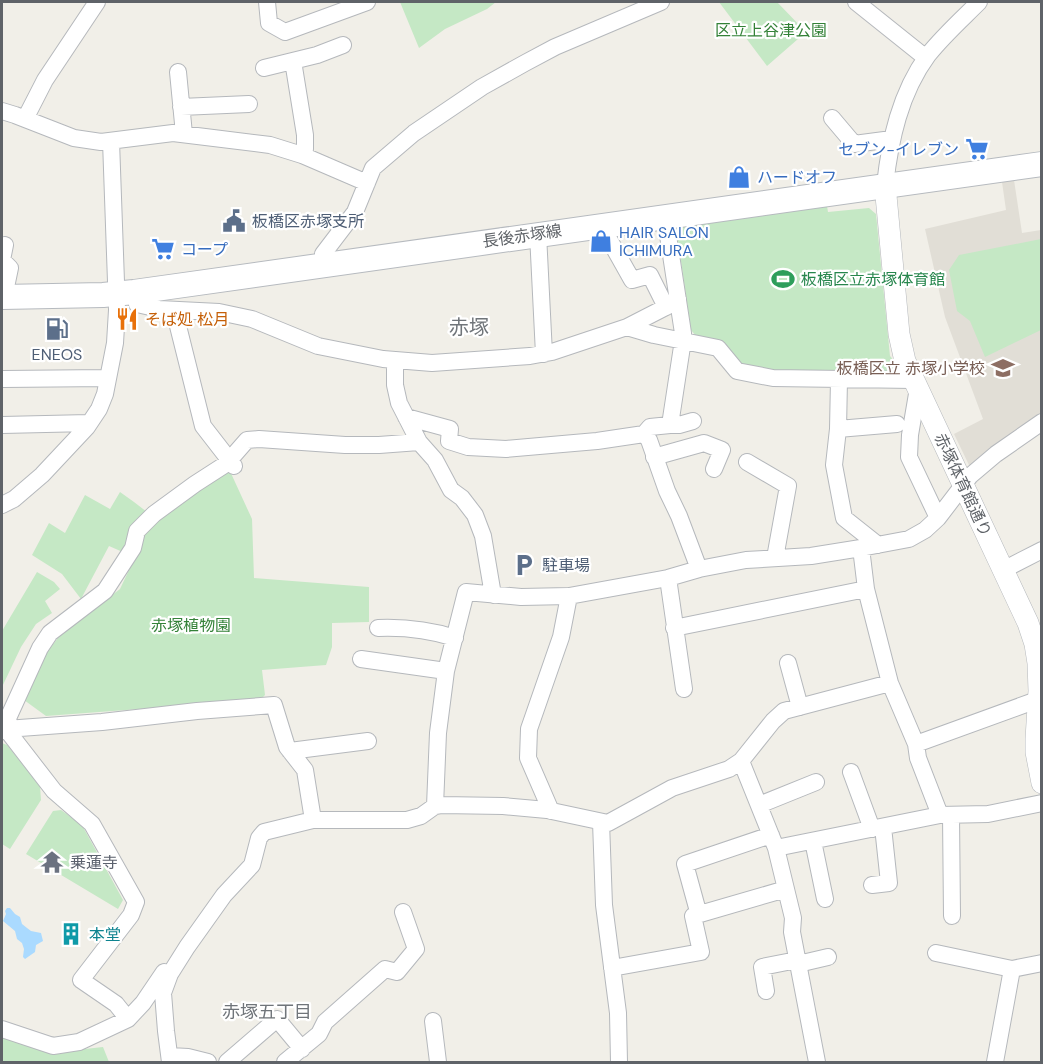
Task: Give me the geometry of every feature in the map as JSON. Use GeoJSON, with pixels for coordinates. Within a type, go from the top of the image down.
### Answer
{"type":"FeatureCollection","features":[{"type":"Feature","properties":{"kind":"main road","name":"長後赤塚線"},"geometry":{"type":"LineString","coordinates":[[3,297],[125,293],[1041,164]]}},
{"type":"Feature","properties":{"kind":"street"},"geometry":{"type":"LineString","coordinates":[[25,119],[45,80],[97,2]]}},
{"type":"Feature","properties":{"kind":"street"},"geometry":{"type":"LineString","coordinates":[[267,2],[269,23],[285,32],[367,2]]}},
{"type":"Feature","properties":{"kind":"street"},"geometry":{"type":"LineString","coordinates":[[324,264],[323,254],[355,212],[373,168],[414,133],[482,87],[555,47],[661,2]]}},
{"type":"Feature","properties":{"kind":"street"},"geometry":{"type":"LineString","coordinates":[[856,2],[927,56]]}},
{"type":"Feature","properties":{"kind":"street"},"geometry":{"type":"LineString","coordinates":[[885,185],[892,139],[912,80],[927,56],[979,2]]}},
{"type":"Feature","properties":{"kind":"street"},"geometry":{"type":"LineString","coordinates":[[264,68],[317,55],[344,45]]}},
{"type":"Feature","properties":{"kind":"street"},"geometry":{"type":"LineString","coordinates":[[293,61],[305,135],[305,149],[302,155]]}},
{"type":"Feature","properties":{"kind":"street"},"geometry":{"type":"LineString","coordinates":[[178,72],[184,134]]}},
{"type":"Feature","properties":{"kind":"street"},"geometry":{"type":"LineString","coordinates":[[181,107],[249,104]]}},
{"type":"Feature","properties":{"kind":"street"},"geometry":{"type":"LineString","coordinates":[[2,111],[74,138],[101,142],[174,133],[260,143],[302,155],[367,183]]}},
{"type":"Feature","properties":{"kind":"street"},"geometry":{"type":"LineString","coordinates":[[832,118],[854,144],[892,139]]}},
{"type":"Feature","properties":{"kind":"street"},"geometry":{"type":"LineString","coordinates":[[2,505],[14,499],[42,475],[87,427],[99,409],[105,394],[115,343],[117,310],[125,293],[111,141]]}},
{"type":"Feature","properties":{"kind":"street","name":"赤塚体育館通り"},"geometry":{"type":"LineString","coordinates":[[885,185],[899,334],[903,352],[1028,623],[1035,644],[1039,677],[1036,752],[1041,783]]}},
{"type":"Feature","properties":{"kind":"street"},"geometry":{"type":"LineString","coordinates":[[665,216],[672,303],[683,333],[670,425]]}},
{"type":"Feature","properties":{"kind":"street"},"geometry":{"type":"LineString","coordinates":[[601,225],[632,280],[651,275],[672,303]]}},
{"type":"Feature","properties":{"kind":"street"},"geometry":{"type":"LineString","coordinates":[[538,234],[544,354]]}},
{"type":"Feature","properties":{"kind":"street"},"geometry":{"type":"LineString","coordinates":[[3,297],[10,268],[2,260],[5,245]]}},
{"type":"Feature","properties":{"kind":"street"},"geometry":{"type":"LineString","coordinates":[[125,293],[137,304],[159,309],[219,312],[252,319],[318,346],[395,360],[432,363],[544,354],[627,327],[672,303]]}},
{"type":"Feature","properties":{"kind":"street"},"geometry":{"type":"LineString","coordinates":[[174,310],[203,426],[231,463]]}},
{"type":"Feature","properties":{"kind":"street"},"geometry":{"type":"LineString","coordinates":[[627,327],[718,348],[737,370],[752,374],[773,378],[916,384],[904,430],[909,457],[938,518]]}},
{"type":"Feature","properties":{"kind":"street"},"geometry":{"type":"LineString","coordinates":[[395,360],[395,386],[399,403],[406,417],[419,442],[435,460],[451,489],[462,498],[475,515],[483,536],[494,595]]}},
{"type":"Feature","properties":{"kind":"street"},"geometry":{"type":"LineString","coordinates":[[2,379],[108,378]]}},
{"type":"Feature","properties":{"kind":"street"},"geometry":{"type":"LineString","coordinates":[[839,380],[838,429],[834,465],[844,518],[878,545]]}},
{"type":"Feature","properties":{"kind":"street"},"geometry":{"type":"LineString","coordinates":[[406,417],[450,429],[449,441],[468,447],[506,448],[597,441],[644,434],[650,427],[679,425],[693,421]]}},
{"type":"Feature","properties":{"kind":"street"},"geometry":{"type":"LineString","coordinates":[[435,806],[438,733],[446,671],[466,592],[521,597],[569,596],[668,578],[699,569],[747,560],[811,555],[909,539],[925,530],[938,518],[970,476],[996,453],[1041,422]]}},
{"type":"Feature","properties":{"kind":"street"},"geometry":{"type":"LineString","coordinates":[[2,425],[89,423]]}},
{"type":"Feature","properties":{"kind":"street"},"geometry":{"type":"LineString","coordinates":[[838,429],[904,430]]}},
{"type":"Feature","properties":{"kind":"street"},"geometry":{"type":"LineString","coordinates":[[644,434],[649,440],[666,491],[679,516],[699,569]]}},
{"type":"Feature","properties":{"kind":"street"},"geometry":{"type":"LineString","coordinates":[[4,730],[40,648],[50,633],[105,591],[133,548],[137,531],[154,514],[195,484],[231,463],[247,440],[345,445],[419,442]]}},
{"type":"Feature","properties":{"kind":"street"},"geometry":{"type":"LineString","coordinates":[[654,457],[704,443],[722,450],[714,469]]}},
{"type":"Feature","properties":{"kind":"street"},"geometry":{"type":"LineString","coordinates":[[747,462],[788,486],[774,558]]}},
{"type":"Feature","properties":{"kind":"street"},"geometry":{"type":"LineString","coordinates":[[861,548],[866,589],[890,683],[916,744],[918,758],[945,815],[951,915]]}},
{"type":"Feature","properties":{"kind":"street"},"geometry":{"type":"LineString","coordinates":[[1003,570],[1041,550]]}},
{"type":"Feature","properties":{"kind":"street"},"geometry":{"type":"LineString","coordinates":[[668,578],[684,689]]}},
{"type":"Feature","properties":{"kind":"street"},"geometry":{"type":"LineString","coordinates":[[674,628],[866,589]]}},
{"type":"Feature","properties":{"kind":"street"},"geometry":{"type":"LineString","coordinates":[[551,811],[528,758],[529,729],[561,637],[569,596]]}},
{"type":"Feature","properties":{"kind":"street"},"geometry":{"type":"LineString","coordinates":[[378,628],[396,627],[454,638]]}},
{"type":"Feature","properties":{"kind":"street"},"geometry":{"type":"LineString","coordinates":[[361,659],[446,671]]}},
{"type":"Feature","properties":{"kind":"street"},"geometry":{"type":"LineString","coordinates":[[788,663],[800,707]]}},
{"type":"Feature","properties":{"kind":"street"},"geometry":{"type":"LineString","coordinates":[[916,744],[1039,677]]}},
{"type":"Feature","properties":{"kind":"street"},"geometry":{"type":"LineString","coordinates":[[208,1062],[188,1057],[170,1059],[163,993],[170,974],[187,947],[224,895],[252,865],[264,832],[313,820],[407,820],[421,816],[435,806],[441,805],[503,806],[551,811],[608,823],[672,788],[729,769],[741,761],[773,721],[784,711],[890,683]]}},
{"type":"Feature","properties":{"kind":"street"},"geometry":{"type":"LineString","coordinates":[[4,730],[274,705],[287,747],[305,771],[313,820]]}},
{"type":"Feature","properties":{"kind":"street"},"geometry":{"type":"LineString","coordinates":[[4,730],[54,791],[92,824],[136,902],[131,915],[81,980],[116,1004],[128,1019]]}},
{"type":"Feature","properties":{"kind":"street"},"geometry":{"type":"LineString","coordinates":[[290,751],[368,741]]}},
{"type":"Feature","properties":{"kind":"street"},"geometry":{"type":"LineString","coordinates":[[741,761],[774,842],[786,889],[817,1062]]}},
{"type":"Feature","properties":{"kind":"street"},"geometry":{"type":"LineString","coordinates":[[851,772],[878,828],[889,883],[872,885]]}},
{"type":"Feature","properties":{"kind":"street"},"geometry":{"type":"LineString","coordinates":[[759,806],[816,782]]}},
{"type":"Feature","properties":{"kind":"street"},"geometry":{"type":"LineString","coordinates":[[699,915],[685,864],[774,842],[813,841],[945,815],[988,814],[1041,803]]}},
{"type":"Feature","properties":{"kind":"street"},"geometry":{"type":"LineString","coordinates":[[601,822],[604,905],[618,1013],[619,1062]]}},
{"type":"Feature","properties":{"kind":"street"},"geometry":{"type":"LineString","coordinates":[[813,841],[825,899]]}},
{"type":"Feature","properties":{"kind":"street"},"geometry":{"type":"LineString","coordinates":[[612,968],[701,952],[693,916],[786,889]]}},
{"type":"Feature","properties":{"kind":"street"},"geometry":{"type":"LineString","coordinates":[[285,1062],[319,1034],[325,1022],[385,969],[397,972],[416,949],[403,912]]}},
{"type":"Feature","properties":{"kind":"street"},"geometry":{"type":"LineString","coordinates":[[2,1029],[53,1046],[79,1042],[128,1019],[143,1003],[171,961],[187,947]]}},
{"type":"Feature","properties":{"kind":"street"},"geometry":{"type":"LineString","coordinates":[[936,953],[1011,969],[1041,963]]}},
{"type":"Feature","properties":{"kind":"street"},"geometry":{"type":"LineString","coordinates":[[766,991],[762,967],[828,957]]}},
{"type":"Feature","properties":{"kind":"street"},"geometry":{"type":"LineString","coordinates":[[995,1062],[1011,969]]}},
{"type":"Feature","properties":{"kind":"street"},"geometry":{"type":"LineString","coordinates":[[227,1062],[277,1018],[302,1049]]}},
{"type":"Feature","properties":{"kind":"street"},"geometry":{"type":"LineString","coordinates":[[433,1021],[438,1062]]}},
{"type":"Feature","properties":{"kind":"shaded area","name":"板橋区立 赤塚小学校"},"geometry":{"type":"Polygon","coordinates":[[[1014,180],[1022,233],[1041,230],[1041,418],[976,466],[969,465],[954,434],[983,419],[945,317],[925,229],[1006,210],[1002,182],[1014,180]]]}},
{"type":"Feature","properties":{"kind":"green space"},"geometry":{"type":"Polygon","coordinates":[[[400,2],[496,2],[487,9],[445,29],[419,48],[400,2]]]}},
{"type":"Feature","properties":{"kind":"green space","name":"区立上谷津公園"},"geometry":{"type":"Polygon","coordinates":[[[719,2],[777,2],[806,32],[767,66],[719,2]]]}},
{"type":"Feature","properties":{"kind":"green space","name":"板橋区立赤塚体育館"},"geometry":{"type":"Polygon","coordinates":[[[827,206],[828,212],[869,208],[876,214],[890,356],[895,364],[892,373],[773,371],[741,364],[723,341],[696,336],[691,330],[676,227],[827,206]]]}},
{"type":"Feature","properties":{"kind":"green space"},"geometry":{"type":"Polygon","coordinates":[[[1041,239],[1041,330],[985,357],[970,321],[957,311],[949,270],[959,255],[1041,239]]]}},
{"type":"Feature","properties":{"kind":"green space","name":"赤塚植物園"},"geometry":{"type":"Polygon","coordinates":[[[229,469],[252,519],[254,578],[369,587],[369,622],[332,623],[332,647],[326,665],[262,670],[265,695],[260,700],[46,716],[24,700],[47,652],[61,634],[120,589],[138,551],[144,528],[229,469]]]}},
{"type":"Feature","properties":{"kind":"green space"},"geometry":{"type":"Polygon","coordinates":[[[120,492],[147,512],[125,553],[109,546],[81,599],[62,574],[32,555],[49,523],[65,533],[85,495],[110,509],[120,492]]]}},
{"type":"Feature","properties":{"kind":"green space"},"geometry":{"type":"Polygon","coordinates":[[[37,572],[54,582],[60,589],[45,601],[52,613],[36,624],[21,647],[2,687],[2,631],[37,572]]]}},
{"type":"Feature","properties":{"kind":"green space"},"geometry":{"type":"Polygon","coordinates":[[[2,743],[7,745],[40,786],[41,800],[10,849],[2,844],[2,743]]]}},
{"type":"Feature","properties":{"kind":"green space"},"geometry":{"type":"Polygon","coordinates":[[[61,810],[82,825],[123,900],[118,909],[26,854],[53,811],[61,810]]]}},
{"type":"Feature","properties":{"kind":"green space"},"geometry":{"type":"Polygon","coordinates":[[[2,1037],[48,1053],[103,1047],[109,1062],[2,1062],[2,1037]]]}},
{"type":"Feature","properties":{"kind":"water"},"geometry":{"type":"Polygon","coordinates":[[[7,908],[20,917],[22,924],[31,931],[41,933],[43,941],[36,945],[35,952],[25,959],[22,943],[17,939],[15,931],[3,921],[7,908]]]}},
{"type":"Feature","properties":{"kind":"place","name":"セブン-イレブン"},"geometry":{"type":"Point","coordinates":[977,149]}},
{"type":"Feature","properties":{"kind":"place","name":"ハードオフ"},"geometry":{"type":"Point","coordinates":[739,177]}},
{"type":"Feature","properties":{"kind":"place","name":"板橋区赤塚支所"},"geometry":{"type":"Point","coordinates":[234,221]}},
{"type":"Feature","properties":{"kind":"place","name":"HAIR SALON ICHIMURA"},"geometry":{"type":"Point","coordinates":[601,241]}},
{"type":"Feature","properties":{"kind":"place","name":"コープ"},"geometry":{"type":"Point","coordinates":[163,249]}},
{"type":"Feature","properties":{"kind":"place","name":"板橋区立赤塚体育館"},"geometry":{"type":"Point","coordinates":[783,279]}},
{"type":"Feature","properties":{"kind":"place","name":"そば処 松月"},"geometry":{"type":"Point","coordinates":[127,319]}},
{"type":"Feature","properties":{"kind":"place","name":"ENEOS"},"geometry":{"type":"Point","coordinates":[57,329]}},
{"type":"Feature","properties":{"kind":"place","name":"板橋区立 赤塚小学校"},"geometry":{"type":"Point","coordinates":[1003,368]}},
{"type":"Feature","properties":{"kind":"place","name":"駐車場"},"geometry":{"type":"Point","coordinates":[524,565]}},
{"type":"Feature","properties":{"kind":"place","name":"乗蓮寺"},"geometry":{"type":"Point","coordinates":[52,862]}},
{"type":"Feature","properties":{"kind":"place","name":"本堂"},"geometry":{"type":"Point","coordinates":[71,934]}},
{"type":"Feature","properties":{"kind":"district","name":"赤塚"},"geometry":{"type":"Point","coordinates":[469,327]}},
{"type":"Feature","properties":{"kind":"district","name":"赤塚五丁目"},"geometry":{"type":"Point","coordinates":[267,1012]}}]}
